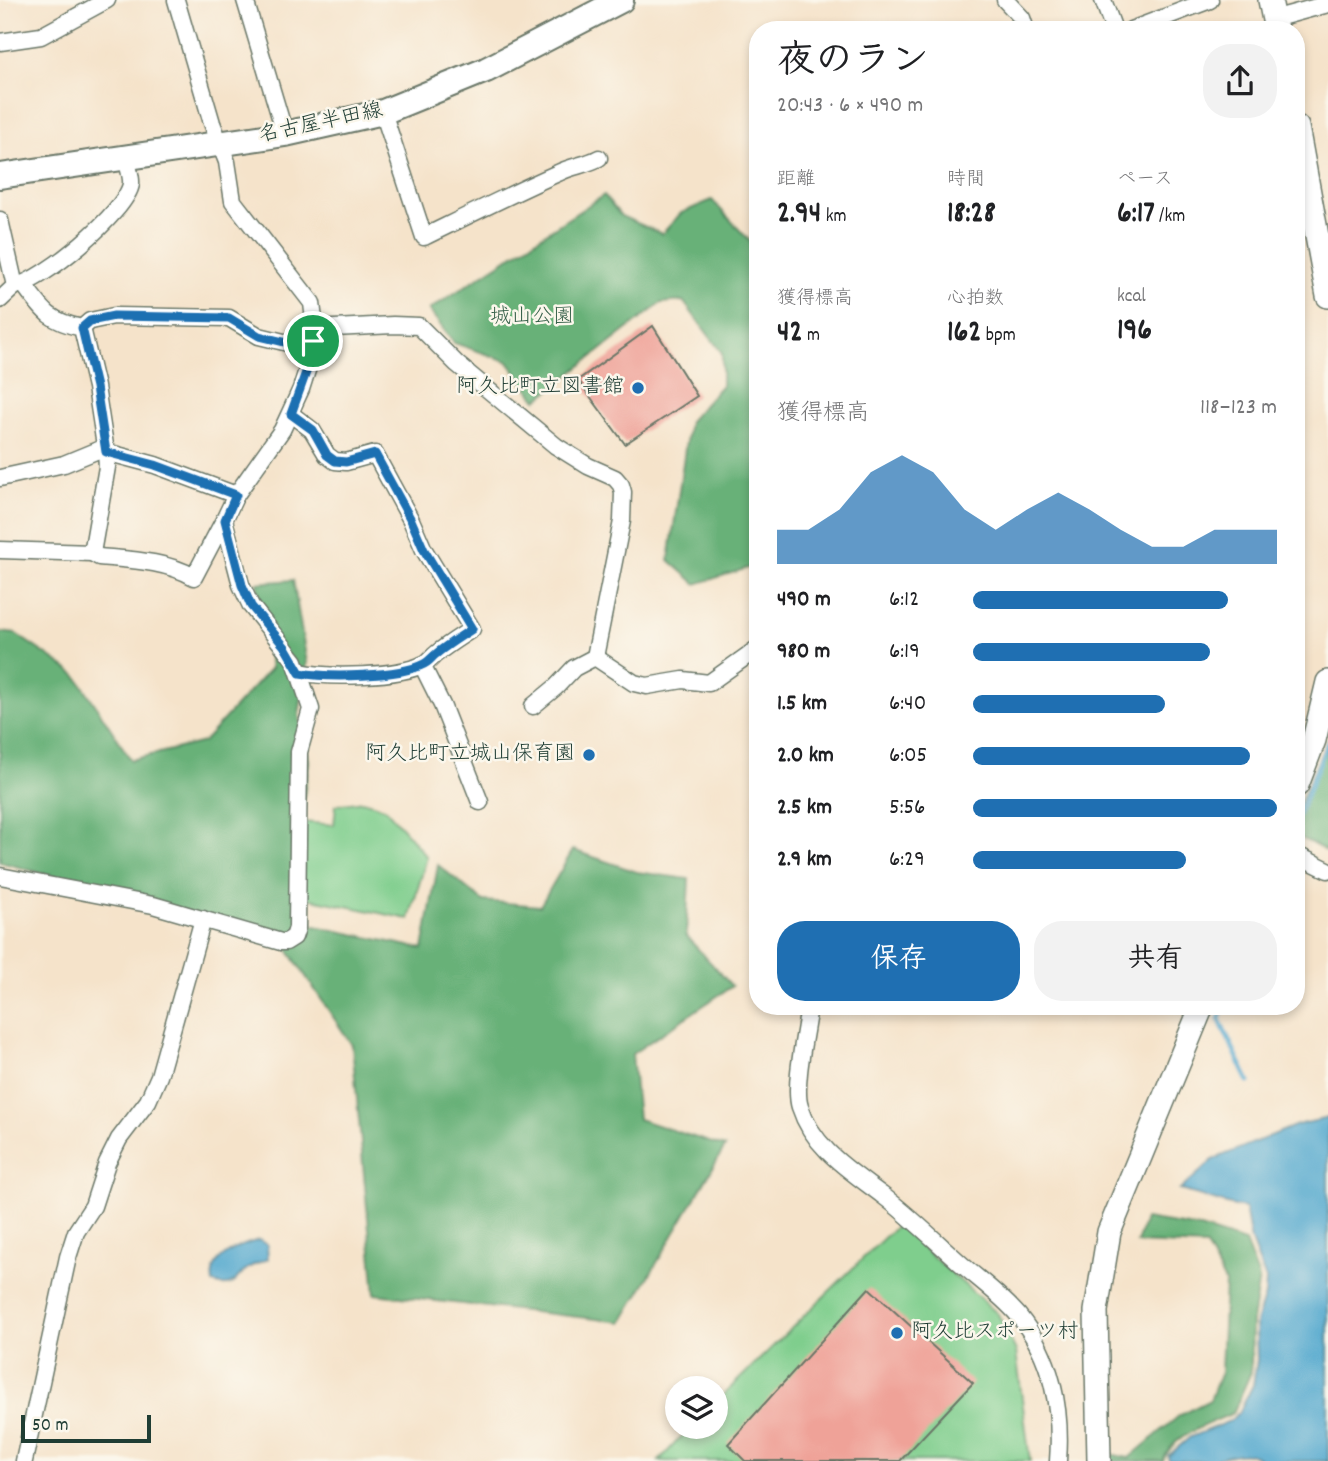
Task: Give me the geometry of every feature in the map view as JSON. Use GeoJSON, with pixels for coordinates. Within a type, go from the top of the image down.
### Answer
{"type":"FeatureCollection","features":[{"type":"Feature","properties":{"kind":"main road","name":"名古屋半田線"},"geometry":{"type":"LineString","coordinates":[[0,176],[285,134],[383,112],[486,70],[621,0]]}},
{"type":"Feature","properties":{"kind":"street"},"geometry":{"type":"LineString","coordinates":[[0,42],[41,36],[107,0]]}},
{"type":"Feature","properties":{"kind":"street"},"geometry":{"type":"LineString","coordinates":[[0,550],[92,553],[99,557],[150,562],[182,570],[194,577],[236,495],[291,414],[309,364],[314,335],[312,303],[233,201],[227,162],[176,0]]}},
{"type":"Feature","properties":{"kind":"street"},"geometry":{"type":"LineString","coordinates":[[245,0],[285,134]]}},
{"type":"Feature","properties":{"kind":"street"},"geometry":{"type":"LineString","coordinates":[[1005,0],[1023,21]]}},
{"type":"Feature","properties":{"kind":"street"},"geometry":{"type":"LineString","coordinates":[[1103,0],[1111,21]]}},
{"type":"Feature","properties":{"kind":"street"},"geometry":{"type":"LineString","coordinates":[[1155,21],[1210,0]]}},
{"type":"Feature","properties":{"kind":"street"},"geometry":{"type":"LineString","coordinates":[[1273,16],[1328,4]]}},
{"type":"Feature","properties":{"kind":"street"},"geometry":{"type":"LineString","coordinates":[[383,112],[424,237],[519,190],[570,167],[590,163],[599,158]]}},
{"type":"Feature","properties":{"kind":"street"},"geometry":{"type":"LineString","coordinates":[[0,300],[57,263],[114,215],[131,184],[126,157]]}},
{"type":"Feature","properties":{"kind":"street"},"geometry":{"type":"LineString","coordinates":[[1305,171],[1328,296]]}},
{"type":"Feature","properties":{"kind":"street"},"geometry":{"type":"LineString","coordinates":[[0,220],[20,285],[53,319],[82,328]]}},
{"type":"Feature","properties":{"kind":"street"},"geometry":{"type":"LineString","coordinates":[[82,328],[90,321],[114,316],[229,318],[259,336],[288,343],[314,335],[393,325],[419,326],[457,364],[556,446],[588,466],[615,478],[623,492],[622,521],[594,657],[574,668],[533,706]]}},
{"type":"Feature","properties":{"kind":"street"},"geometry":{"type":"LineString","coordinates":[[82,328],[96,387],[107,467],[92,553]]}},
{"type":"Feature","properties":{"kind":"street"},"geometry":{"type":"LineString","coordinates":[[291,414],[313,430],[327,455],[335,461],[346,462],[375,454],[424,550],[472,629],[422,665],[393,672],[319,676],[300,673]]}},
{"type":"Feature","properties":{"kind":"street"},"geometry":{"type":"LineString","coordinates":[[0,478],[64,464],[98,450],[155,465],[236,495]]}},
{"type":"Feature","properties":{"kind":"street"},"geometry":{"type":"LineString","coordinates":[[0,876],[153,905],[281,942],[294,937],[299,752],[311,709],[300,673],[285,647],[251,606],[242,585],[225,520]]}},
{"type":"Feature","properties":{"kind":"street"},"geometry":{"type":"LineString","coordinates":[[594,657],[634,683],[647,686],[683,680],[709,682],[749,654]]}},
{"type":"Feature","properties":{"kind":"street"},"geometry":{"type":"LineString","coordinates":[[422,665],[442,705],[480,802]]}},
{"type":"Feature","properties":{"kind":"street"},"geometry":{"type":"LineString","coordinates":[[1305,764],[1314,740],[1328,682]]}},
{"type":"Feature","properties":{"kind":"street"},"geometry":{"type":"LineString","coordinates":[[1305,859],[1328,870]]}},
{"type":"Feature","properties":{"kind":"street"},"geometry":{"type":"LineString","coordinates":[[24,1461],[68,1257],[76,1233],[93,1206],[107,1163],[120,1139],[148,1101],[159,1076],[203,919]]}},
{"type":"Feature","properties":{"kind":"street"},"geometry":{"type":"LineString","coordinates":[[808,1015],[798,1100],[813,1137],[1017,1313],[1040,1348],[1055,1393],[1059,1455],[1043,1461]]}},
{"type":"Feature","properties":{"kind":"street"},"geometry":{"type":"LineString","coordinates":[[1098,1461],[1096,1311],[1109,1232],[1198,1015]]}},
{"type":"Feature","properties":{"kind":"green space","name":"城山公園"},"geometry":{"type":"Polygon","coordinates":[[[604,195],[621,216],[662,234],[681,213],[712,200],[749,240],[749,568],[696,584],[669,560],[689,421],[722,385],[722,353],[683,301],[661,303],[537,400],[507,361],[454,343],[429,310],[604,195]]]}},
{"type":"Feature","properties":{"kind":"green space"},"geometry":{"type":"Polygon","coordinates":[[[293,580],[307,663],[299,715],[309,761],[304,795],[301,923],[423,949],[438,865],[483,901],[540,906],[573,850],[637,872],[689,879],[686,936],[732,986],[632,1054],[638,1119],[725,1147],[622,1322],[375,1294],[352,1045],[280,938],[0,862],[0,632],[16,634],[76,675],[131,760],[203,742],[271,668],[257,583],[293,580]]]}},
{"type":"Feature","properties":{"kind":"green space"},"geometry":{"type":"Polygon","coordinates":[[[1328,739],[1328,852],[1305,840],[1305,792],[1328,739]]]}},
{"type":"Feature","properties":{"kind":"green space"},"geometry":{"type":"Polygon","coordinates":[[[363,801],[385,808],[427,857],[409,919],[302,897],[304,822],[334,825],[336,805],[363,801]]]}},
{"type":"Feature","properties":{"kind":"green space"},"geometry":{"type":"Polygon","coordinates":[[[1145,1219],[1200,1228],[1245,1242],[1259,1278],[1252,1321],[1251,1372],[1233,1413],[1183,1437],[1174,1444],[1163,1461],[1110,1461],[1109,1454],[1129,1458],[1180,1415],[1210,1400],[1221,1372],[1225,1282],[1206,1246],[1137,1243],[1145,1219]]]}},
{"type":"Feature","properties":{"kind":"green space","name":"阿久比スポーツ村"},"geometry":{"type":"Polygon","coordinates":[[[897,1225],[998,1314],[1016,1351],[1030,1461],[659,1461],[679,1439],[728,1439],[728,1390],[897,1225]]]}},
{"type":"Feature","properties":{"kind":"water"},"geometry":{"type":"Polygon","coordinates":[[[1328,1118],[1328,1461],[1261,1461],[1250,1454],[1243,1454],[1208,1461],[1169,1461],[1168,1456],[1190,1437],[1230,1421],[1240,1411],[1253,1385],[1257,1360],[1256,1323],[1265,1295],[1266,1280],[1251,1241],[1245,1208],[1180,1190],[1214,1159],[1297,1125],[1328,1118]]]}},
{"type":"Feature","properties":{"kind":"water"},"geometry":{"type":"Polygon","coordinates":[[[259,1240],[267,1245],[268,1259],[249,1267],[230,1284],[213,1283],[215,1266],[226,1254],[259,1240]]]}},
{"type":"Feature","properties":{"kind":"building","name":"阿久比町立図書館"},"geometry":{"type":"Polygon","coordinates":[[[653,326],[697,396],[625,444],[578,380],[653,326]]]}},
{"type":"Feature","properties":{"kind":"building"},"geometry":{"type":"Polygon","coordinates":[[[869,1288],[973,1383],[900,1461],[745,1461],[728,1444],[869,1288]]]}},
{"type":"Feature","properties":{"kind":"waterway"},"geometry":{"type":"LineString","coordinates":[[1305,798],[1328,742]]}},
{"type":"Feature","properties":{"kind":"waterway"},"geometry":{"type":"LineString","coordinates":[[1221,1015],[1219,1019],[1249,1082]]}},
{"type":"Feature","properties":{"kind":"place","name":"阿久比町立図書館"},"geometry":{"type":"Point","coordinates":[638,388]}},
{"type":"Feature","properties":{"kind":"place","name":"阿久比町立城山保育園"},"geometry":{"type":"Point","coordinates":[589,755]}},
{"type":"Feature","properties":{"kind":"place","name":"阿久比スポーツ村"},"geometry":{"type":"Point","coordinates":[897,1333]}},
{"type":"Feature","properties":{"kind":"route"},"geometry":{"type":"LineString","coordinates":[[114,316],[229,318],[259,336],[288,343],[313,341],[309,364],[291,414],[313,430],[327,455],[335,461],[346,462],[375,454],[424,550],[472,629],[426,664],[393,672],[319,676],[300,673],[285,647],[251,606],[242,585],[225,520],[236,495],[189,480],[155,465],[106,452],[96,387],[82,328],[90,321],[114,316]]}}]}
